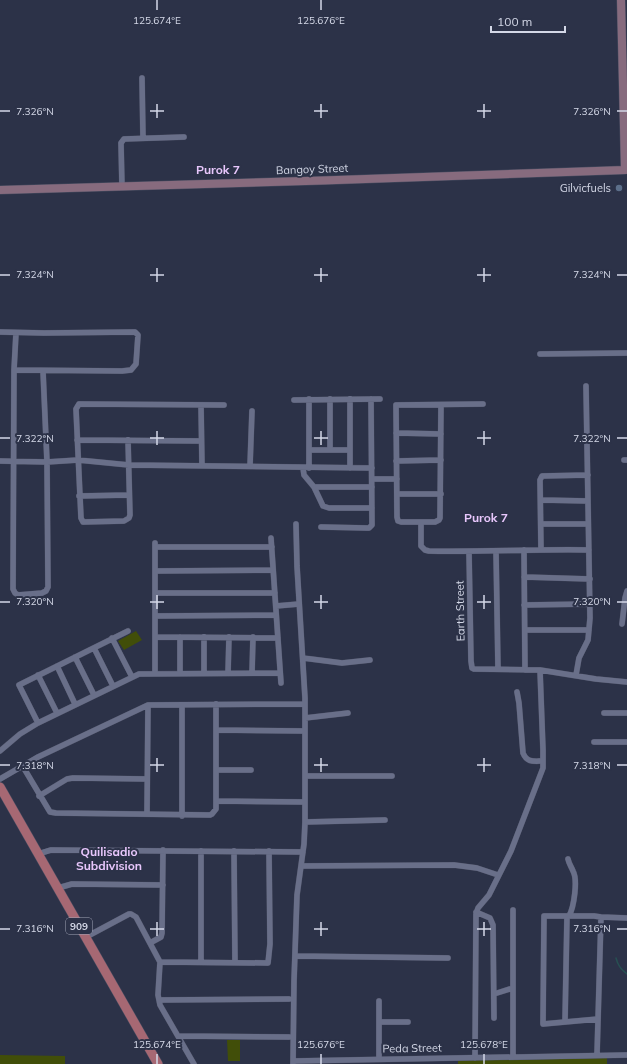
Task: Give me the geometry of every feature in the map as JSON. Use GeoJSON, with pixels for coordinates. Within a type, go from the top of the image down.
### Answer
{"type":"FeatureCollection","features":[{"type":"Feature","properties":{"kind":"main road"},"geometry":{"type":"LineString","coordinates":[[621,0],[624,16]]}},
{"type":"Feature","properties":{"kind":"main road","name":"Bangoy Street"},"geometry":{"type":"LineString","coordinates":[[0,190],[625,170],[624,16]]}},
{"type":"Feature","properties":{"kind":"main road","name":"909"},"geometry":{"type":"LineString","coordinates":[[0,787],[3,801],[38,854],[158,1064]]}},
{"type":"Feature","properties":{"kind":"street"},"geometry":{"type":"LineString","coordinates":[[142,78],[143,138]]}},
{"type":"Feature","properties":{"kind":"street"},"geometry":{"type":"LineString","coordinates":[[122,187],[122,140],[184,137]]}},
{"type":"Feature","properties":{"kind":"street"},"geometry":{"type":"LineString","coordinates":[[0,332],[135,332],[137,334],[136,364],[131,370],[14,370]]}},
{"type":"Feature","properties":{"kind":"street"},"geometry":{"type":"LineString","coordinates":[[16,333],[14,370],[13,589],[15,594],[18,595],[42,593],[46,591],[48,587],[47,462],[43,371]]}},
{"type":"Feature","properties":{"kind":"street"},"geometry":{"type":"LineString","coordinates":[[540,354],[627,353]]}},
{"type":"Feature","properties":{"kind":"street"},"geometry":{"type":"LineString","coordinates":[[576,675],[579,658],[588,640],[590,604],[586,386]]}},
{"type":"Feature","properties":{"kind":"street"},"geometry":{"type":"LineString","coordinates":[[309,399],[309,450],[304,475],[314,487],[321,504],[325,507],[372,508]]}},
{"type":"Feature","properties":{"kind":"street"},"geometry":{"type":"LineString","coordinates":[[330,399],[330,450]]}},
{"type":"Feature","properties":{"kind":"street"},"geometry":{"type":"LineString","coordinates":[[350,399],[350,468]]}},
{"type":"Feature","properties":{"kind":"street"},"geometry":{"type":"LineString","coordinates":[[321,527],[369,528],[372,525],[371,399]]}},
{"type":"Feature","properties":{"kind":"street"},"geometry":{"type":"LineString","coordinates":[[294,400],[380,399]]}},
{"type":"Feature","properties":{"kind":"street"},"geometry":{"type":"LineString","coordinates":[[128,440],[130,515],[127,520],[85,523],[80,518],[76,409],[78,405],[82,403],[224,405]]}},
{"type":"Feature","properties":{"kind":"street"},"geometry":{"type":"LineString","coordinates":[[441,405],[441,515],[439,520],[435,522],[398,521],[396,405],[483,404]]}},
{"type":"Feature","properties":{"kind":"street"},"geometry":{"type":"LineString","coordinates":[[201,405],[202,466]]}},
{"type":"Feature","properties":{"kind":"street"},"geometry":{"type":"LineString","coordinates":[[250,466],[252,411]]}},
{"type":"Feature","properties":{"kind":"street"},"geometry":{"type":"LineString","coordinates":[[396,433],[441,434]]}},
{"type":"Feature","properties":{"kind":"street"},"geometry":{"type":"LineString","coordinates":[[77,440],[202,441]]}},
{"type":"Feature","properties":{"kind":"street"},"geometry":{"type":"LineString","coordinates":[[309,450],[350,450]]}},
{"type":"Feature","properties":{"kind":"street"},"geometry":{"type":"LineString","coordinates":[[0,461],[47,462],[78,460],[129,465],[372,468]]}},
{"type":"Feature","properties":{"kind":"street"},"geometry":{"type":"LineString","coordinates":[[396,461],[441,460]]}},
{"type":"Feature","properties":{"kind":"street"},"geometry":{"type":"LineString","coordinates":[[541,549],[540,480],[543,475],[588,475]]}},
{"type":"Feature","properties":{"kind":"street"},"geometry":{"type":"LineString","coordinates":[[372,479],[397,479]]}},
{"type":"Feature","properties":{"kind":"street"},"geometry":{"type":"LineString","coordinates":[[314,487],[372,487]]}},
{"type":"Feature","properties":{"kind":"street"},"geometry":{"type":"LineString","coordinates":[[397,494],[441,494]]}},
{"type":"Feature","properties":{"kind":"street"},"geometry":{"type":"LineString","coordinates":[[79,496],[129,495]]}},
{"type":"Feature","properties":{"kind":"street"},"geometry":{"type":"LineString","coordinates":[[540,500],[588,501]]}},
{"type":"Feature","properties":{"kind":"street"},"geometry":{"type":"LineString","coordinates":[[421,522],[420,542],[421,546],[425,550],[469,552],[541,549],[589,550]]}},
{"type":"Feature","properties":{"kind":"street"},"geometry":{"type":"LineString","coordinates":[[293,1062],[297,896],[303,852],[305,822],[305,704],[296,524]]}},
{"type":"Feature","properties":{"kind":"street"},"geometry":{"type":"LineString","coordinates":[[541,524],[588,524]]}},
{"type":"Feature","properties":{"kind":"street"},"geometry":{"type":"LineString","coordinates":[[271,538],[281,683]]}},
{"type":"Feature","properties":{"kind":"street"},"geometry":{"type":"LineString","coordinates":[[155,673],[155,545],[272,547]]}},
{"type":"Feature","properties":{"kind":"street"},"geometry":{"type":"LineString","coordinates":[[524,550],[526,670]]}},
{"type":"Feature","properties":{"kind":"street"},"geometry":{"type":"LineString","coordinates":[[496,551],[498,669],[540,670],[627,682]]}},
{"type":"Feature","properties":{"kind":"street","name":"Earth Street"},"geometry":{"type":"LineString","coordinates":[[469,552],[470,661],[472,668],[474,669],[498,669]]}},
{"type":"Feature","properties":{"kind":"street"},"geometry":{"type":"LineString","coordinates":[[155,571],[274,570]]}},
{"type":"Feature","properties":{"kind":"street"},"geometry":{"type":"LineString","coordinates":[[524,577],[590,579]]}},
{"type":"Feature","properties":{"kind":"street"},"geometry":{"type":"LineString","coordinates":[[622,624],[627,591]]}},
{"type":"Feature","properties":{"kind":"street"},"geometry":{"type":"LineString","coordinates":[[155,593],[275,593]]}},
{"type":"Feature","properties":{"kind":"street"},"geometry":{"type":"LineString","coordinates":[[276,604],[299,602]]}},
{"type":"Feature","properties":{"kind":"street"},"geometry":{"type":"LineString","coordinates":[[524,605],[590,604]]}},
{"type":"Feature","properties":{"kind":"street"},"geometry":{"type":"LineString","coordinates":[[155,616],[276,615]]}},
{"type":"Feature","properties":{"kind":"street"},"geometry":{"type":"LineString","coordinates":[[525,630],[589,630]]}},
{"type":"Feature","properties":{"kind":"street"},"geometry":{"type":"LineString","coordinates":[[38,723],[19,685],[128,631]]}},
{"type":"Feature","properties":{"kind":"street"},"geometry":{"type":"LineString","coordinates":[[155,637],[278,638]]}},
{"type":"Feature","properties":{"kind":"street"},"geometry":{"type":"LineString","coordinates":[[180,637],[180,673]]}},
{"type":"Feature","properties":{"kind":"street"},"geometry":{"type":"LineString","coordinates":[[112,638],[132,677]]}},
{"type":"Feature","properties":{"kind":"street"},"geometry":{"type":"LineString","coordinates":[[204,638],[204,673]]}},
{"type":"Feature","properties":{"kind":"street"},"geometry":{"type":"LineString","coordinates":[[228,673],[229,638]]}},
{"type":"Feature","properties":{"kind":"street"},"geometry":{"type":"LineString","coordinates":[[252,673],[253,638]]}},
{"type":"Feature","properties":{"kind":"street"},"geometry":{"type":"LineString","coordinates":[[94,648],[113,686]]}},
{"type":"Feature","properties":{"kind":"street"},"geometry":{"type":"LineString","coordinates":[[75,657],[94,695]]}},
{"type":"Feature","properties":{"kind":"street"},"geometry":{"type":"LineString","coordinates":[[303,658],[342,663],[370,660]]}},
{"type":"Feature","properties":{"kind":"street"},"geometry":{"type":"LineString","coordinates":[[57,666],[75,704]]}},
{"type":"Feature","properties":{"kind":"street"},"geometry":{"type":"LineString","coordinates":[[475,1058],[475,917],[476,912],[488,895],[515,842],[541,773],[543,761],[540,670]]}},
{"type":"Feature","properties":{"kind":"street"},"geometry":{"type":"LineString","coordinates":[[0,751],[20,734],[38,723],[139,674],[280,673]]}},
{"type":"Feature","properties":{"kind":"street"},"geometry":{"type":"LineString","coordinates":[[38,675],[57,713]]}},
{"type":"Feature","properties":{"kind":"street"},"geometry":{"type":"LineString","coordinates":[[517,692],[523,753],[529,761],[543,761]]}},
{"type":"Feature","properties":{"kind":"street"},"geometry":{"type":"LineString","coordinates":[[182,704],[182,816]]}},
{"type":"Feature","properties":{"kind":"street"},"geometry":{"type":"LineString","coordinates":[[22,765],[48,810],[53,813],[182,816],[212,814],[216,809],[216,704]]}},
{"type":"Feature","properties":{"kind":"street"},"geometry":{"type":"LineString","coordinates":[[0,779],[22,765],[148,705],[305,704]]}},
{"type":"Feature","properties":{"kind":"street"},"geometry":{"type":"LineString","coordinates":[[147,814],[148,705]]}},
{"type":"Feature","properties":{"kind":"street"},"geometry":{"type":"LineString","coordinates":[[305,718],[348,712]]}},
{"type":"Feature","properties":{"kind":"street"},"geometry":{"type":"LineString","coordinates":[[604,713],[627,713]]}},
{"type":"Feature","properties":{"kind":"street"},"geometry":{"type":"LineString","coordinates":[[216,730],[305,731]]}},
{"type":"Feature","properties":{"kind":"street"},"geometry":{"type":"LineString","coordinates":[[594,742],[627,741]]}},
{"type":"Feature","properties":{"kind":"street"},"geometry":{"type":"LineString","coordinates":[[216,770],[251,770]]}},
{"type":"Feature","properties":{"kind":"street"},"geometry":{"type":"LineString","coordinates":[[305,776],[392,776]]}},
{"type":"Feature","properties":{"kind":"street"},"geometry":{"type":"LineString","coordinates":[[39,796],[67,779],[73,778],[147,779]]}},
{"type":"Feature","properties":{"kind":"street"},"geometry":{"type":"LineString","coordinates":[[216,801],[305,802]]}},
{"type":"Feature","properties":{"kind":"street"},"geometry":{"type":"LineString","coordinates":[[305,822],[385,820]]}},
{"type":"Feature","properties":{"kind":"street"},"geometry":{"type":"LineString","coordinates":[[38,854],[51,850],[303,852]]}},
{"type":"Feature","properties":{"kind":"street"},"geometry":{"type":"LineString","coordinates":[[150,943],[162,935],[163,850]]}},
{"type":"Feature","properties":{"kind":"street"},"geometry":{"type":"LineString","coordinates":[[201,962],[202,851]]}},
{"type":"Feature","properties":{"kind":"street"},"geometry":{"type":"LineString","coordinates":[[234,851],[235,962]]}},
{"type":"Feature","properties":{"kind":"street"},"geometry":{"type":"LineString","coordinates":[[160,962],[268,963],[270,944],[269,851]]}},
{"type":"Feature","properties":{"kind":"street"},"geometry":{"type":"LineString","coordinates":[[565,1022],[568,916],[574,904],[574,871],[569,865],[568,859]]}},
{"type":"Feature","properties":{"kind":"street"},"geometry":{"type":"LineString","coordinates":[[301,866],[454,865],[477,868],[498,875]]}},
{"type":"Feature","properties":{"kind":"street"},"geometry":{"type":"LineString","coordinates":[[58,888],[72,884],[163,885]]}},
{"type":"Feature","properties":{"kind":"street"},"geometry":{"type":"LineString","coordinates":[[513,910],[513,1057]]}},
{"type":"Feature","properties":{"kind":"street"},"geometry":{"type":"LineString","coordinates":[[476,912],[487,916],[493,923],[494,1018]]}},
{"type":"Feature","properties":{"kind":"street"},"geometry":{"type":"LineString","coordinates":[[86,937],[126,915],[131,914],[136,917],[160,962],[159,1000],[163,1010],[194,1064]]}},
{"type":"Feature","properties":{"kind":"street"},"geometry":{"type":"LineString","coordinates":[[598,1019],[543,1024],[544,916],[594,916],[627,918]]}},
{"type":"Feature","properties":{"kind":"street"},"geometry":{"type":"LineString","coordinates":[[597,1055],[601,917]]}},
{"type":"Feature","properties":{"kind":"street"},"geometry":{"type":"LineString","coordinates":[[295,956],[448,958]]}},
{"type":"Feature","properties":{"kind":"street"},"geometry":{"type":"LineString","coordinates":[[494,994],[513,988]]}},
{"type":"Feature","properties":{"kind":"street"},"geometry":{"type":"LineString","coordinates":[[159,1000],[289,999]]}},
{"type":"Feature","properties":{"kind":"street"},"geometry":{"type":"LineString","coordinates":[[379,1001],[379,1059]]}},
{"type":"Feature","properties":{"kind":"street"},"geometry":{"type":"LineString","coordinates":[[379,1022],[408,1022]]}},
{"type":"Feature","properties":{"kind":"street"},"geometry":{"type":"LineString","coordinates":[[178,1036],[289,1037]]}},
{"type":"Feature","properties":{"kind":"street","name":"Peda Street"},"geometry":{"type":"LineString","coordinates":[[293,1062],[627,1055]]}},
{"type":"Feature","properties":{"kind":"green space"},"geometry":{"type":"Polygon","coordinates":[[[136,631],[142,640],[124,650],[118,641],[136,631]]]}},
{"type":"Feature","properties":{"kind":"green space"},"geometry":{"type":"Polygon","coordinates":[[[227,1040],[240,1040],[240,1061],[228,1061],[227,1040]]]}},
{"type":"Feature","properties":{"kind":"green space"},"geometry":{"type":"Polygon","coordinates":[[[0,1055],[65,1056],[65,1064],[0,1064],[0,1055]]]}},
{"type":"Feature","properties":{"kind":"green space"},"geometry":{"type":"Polygon","coordinates":[[[607,1056],[607,1064],[458,1064],[458,1060],[607,1056]]]}},
{"type":"Feature","properties":{"kind":"waterway"},"geometry":{"type":"LineString","coordinates":[[616,958],[620,967],[627,974]]}},
{"type":"Feature","properties":{"kind":"place","name":"Gilvicfuels"},"geometry":{"type":"Point","coordinates":[619,188]}},
{"type":"Feature","properties":{"kind":"district","name":"Purok 7"},"geometry":{"type":"Point","coordinates":[218,169]}},
{"type":"Feature","properties":{"kind":"district","name":"Purok 7"},"geometry":{"type":"Point","coordinates":[486,517]}},
{"type":"Feature","properties":{"kind":"district","name":"Quilisadio Subdivision"},"geometry":{"type":"Point","coordinates":[109,858]}}]}
